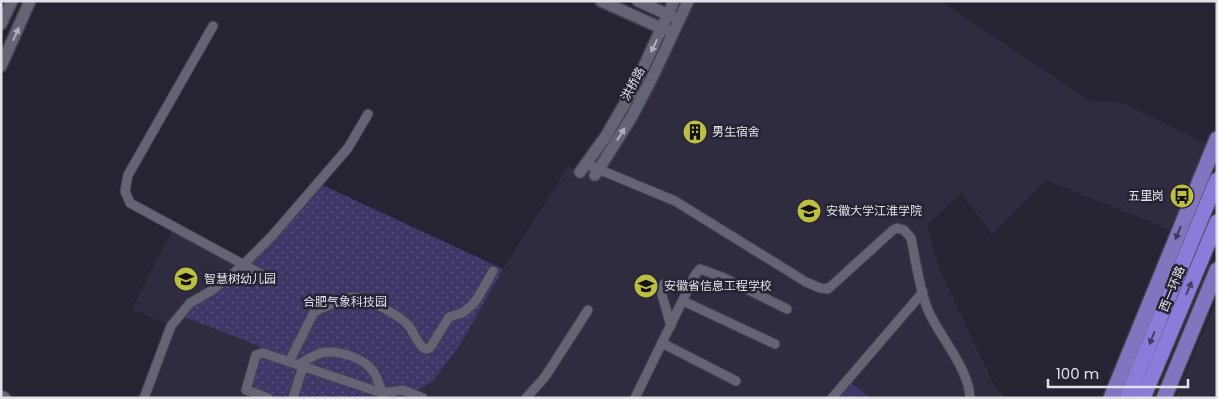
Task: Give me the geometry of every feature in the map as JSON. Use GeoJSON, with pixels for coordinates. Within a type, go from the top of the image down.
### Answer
{"type":"FeatureCollection","features":[{"type":"Feature","properties":{"kind":"highway","name":"西一环路"},"geometry":{"type":"LineString","coordinates":[[1127,398],[1217,180]]}},
{"type":"Feature","properties":{"kind":"highway","name":"西一环路"},"geometry":{"type":"LineString","coordinates":[[1143,398],[1217,222]]}},
{"type":"Feature","properties":{"kind":"main road"},"geometry":{"type":"LineString","coordinates":[[1111,398],[1217,140]]}},
{"type":"Feature","properties":{"kind":"main road"},"geometry":{"type":"LineString","coordinates":[[1164,398],[1217,270]]}},
{"type":"Feature","properties":{"kind":"street"},"geometry":{"type":"LineString","coordinates":[[1,24],[12,1]]}},
{"type":"Feature","properties":{"kind":"street"},"geometry":{"type":"LineString","coordinates":[[1,66],[30,1]]}},
{"type":"Feature","properties":{"kind":"street"},"geometry":{"type":"LineString","coordinates":[[602,1],[673,33]]}},
{"type":"Feature","properties":{"kind":"street"},"geometry":{"type":"LineString","coordinates":[[638,1],[680,20]]}},
{"type":"Feature","properties":{"kind":"street","name":"洪桥路"},"geometry":{"type":"LineString","coordinates":[[583,168],[606,136],[634,88],[674,1]]}},
{"type":"Feature","properties":{"kind":"street","name":"洪桥路"},"geometry":{"type":"LineString","coordinates":[[597,172],[631,118],[688,1]]}},
{"type":"Feature","properties":{"kind":"street"},"geometry":{"type":"LineString","coordinates":[[213,26],[128,175],[125,191],[130,203],[272,280]]}},
{"type":"Feature","properties":{"kind":"street"},"geometry":{"type":"LineString","coordinates":[[144,398],[172,326],[190,303],[211,292],[244,264],[272,236],[348,148],[368,114]]}},
{"type":"Feature","properties":{"kind":"street"},"geometry":{"type":"LineString","coordinates":[[583,168],[675,201],[806,282],[820,288],[828,289],[893,230],[897,228],[904,230],[911,238],[923,292],[935,324],[960,367],[969,387],[970,398]]}},
{"type":"Feature","properties":{"kind":"street"},"geometry":{"type":"LineString","coordinates":[[635,398],[700,270],[722,277],[787,309]]}},
{"type":"Feature","properties":{"kind":"street"},"geometry":{"type":"LineString","coordinates":[[293,398],[297,365],[314,312],[353,296],[397,316],[409,326],[420,346],[430,348],[449,317],[462,313],[477,299],[493,272]]}},
{"type":"Feature","properties":{"kind":"street"},"geometry":{"type":"LineString","coordinates":[[664,284],[662,295],[671,326]]}},
{"type":"Feature","properties":{"kind":"street"},"geometry":{"type":"LineString","coordinates":[[832,398],[923,292]]}},
{"type":"Feature","properties":{"kind":"street"},"geometry":{"type":"LineString","coordinates":[[683,301],[775,344]]}},
{"type":"Feature","properties":{"kind":"street"},"geometry":{"type":"LineString","coordinates":[[526,398],[544,377],[588,310]]}},
{"type":"Feature","properties":{"kind":"street"},"geometry":{"type":"LineString","coordinates":[[662,343],[736,381]]}},
{"type":"Feature","properties":{"kind":"street"},"geometry":{"type":"LineString","coordinates":[[297,365],[313,356],[326,352],[352,357],[364,362],[372,370],[383,395]]}},
{"type":"Feature","properties":{"kind":"street"},"geometry":{"type":"LineString","coordinates":[[268,398],[246,390],[256,355],[263,353],[383,395],[403,390],[423,398]]}},
{"type":"Feature","properties":{"kind":"shaded area"},"geometry":{"type":"Polygon","coordinates":[[[688,1],[941,1],[1089,100],[1123,103],[1214,147],[1178,233],[1046,180],[992,234],[962,194],[927,224],[939,268],[996,389],[1007,398],[405,398],[433,381],[461,343],[503,269],[568,167],[595,175],[688,1]]]}},
{"type":"Feature","properties":{"kind":"shaded area"},"geometry":{"type":"Polygon","coordinates":[[[174,226],[244,264],[259,346],[244,398],[144,398],[171,326],[132,309],[174,226]]]}},
{"type":"Feature","properties":{"kind":"shaded area"},"geometry":{"type":"Polygon","coordinates":[[[1217,300],[1217,398],[1175,398],[1217,300]]]}},
{"type":"Feature","properties":{"kind":"green space","name":"合肥气象科技园"},"geometry":{"type":"Polygon","coordinates":[[[318,183],[503,269],[461,343],[433,381],[405,398],[244,398],[259,346],[180,315],[241,267],[318,183]]]}},
{"type":"Feature","properties":{"kind":"green space"},"geometry":{"type":"Polygon","coordinates":[[[851,383],[871,398],[839,398],[851,383]]]}},
{"type":"Feature","properties":{"kind":"place","name":"男生宿舍"},"geometry":{"type":"Point","coordinates":[695,132]}},
{"type":"Feature","properties":{"kind":"place","name":"五里岗"},"geometry":{"type":"Point","coordinates":[1182,196]}},
{"type":"Feature","properties":{"kind":"place","name":"安徽大学江淮学院"},"geometry":{"type":"Point","coordinates":[809,211]}},
{"type":"Feature","properties":{"kind":"place","name":"智慧树幼儿园"},"geometry":{"type":"Point","coordinates":[186,279]}},
{"type":"Feature","properties":{"kind":"place","name":"安徽省信息工程学校"},"geometry":{"type":"Point","coordinates":[646,286]}}]}
